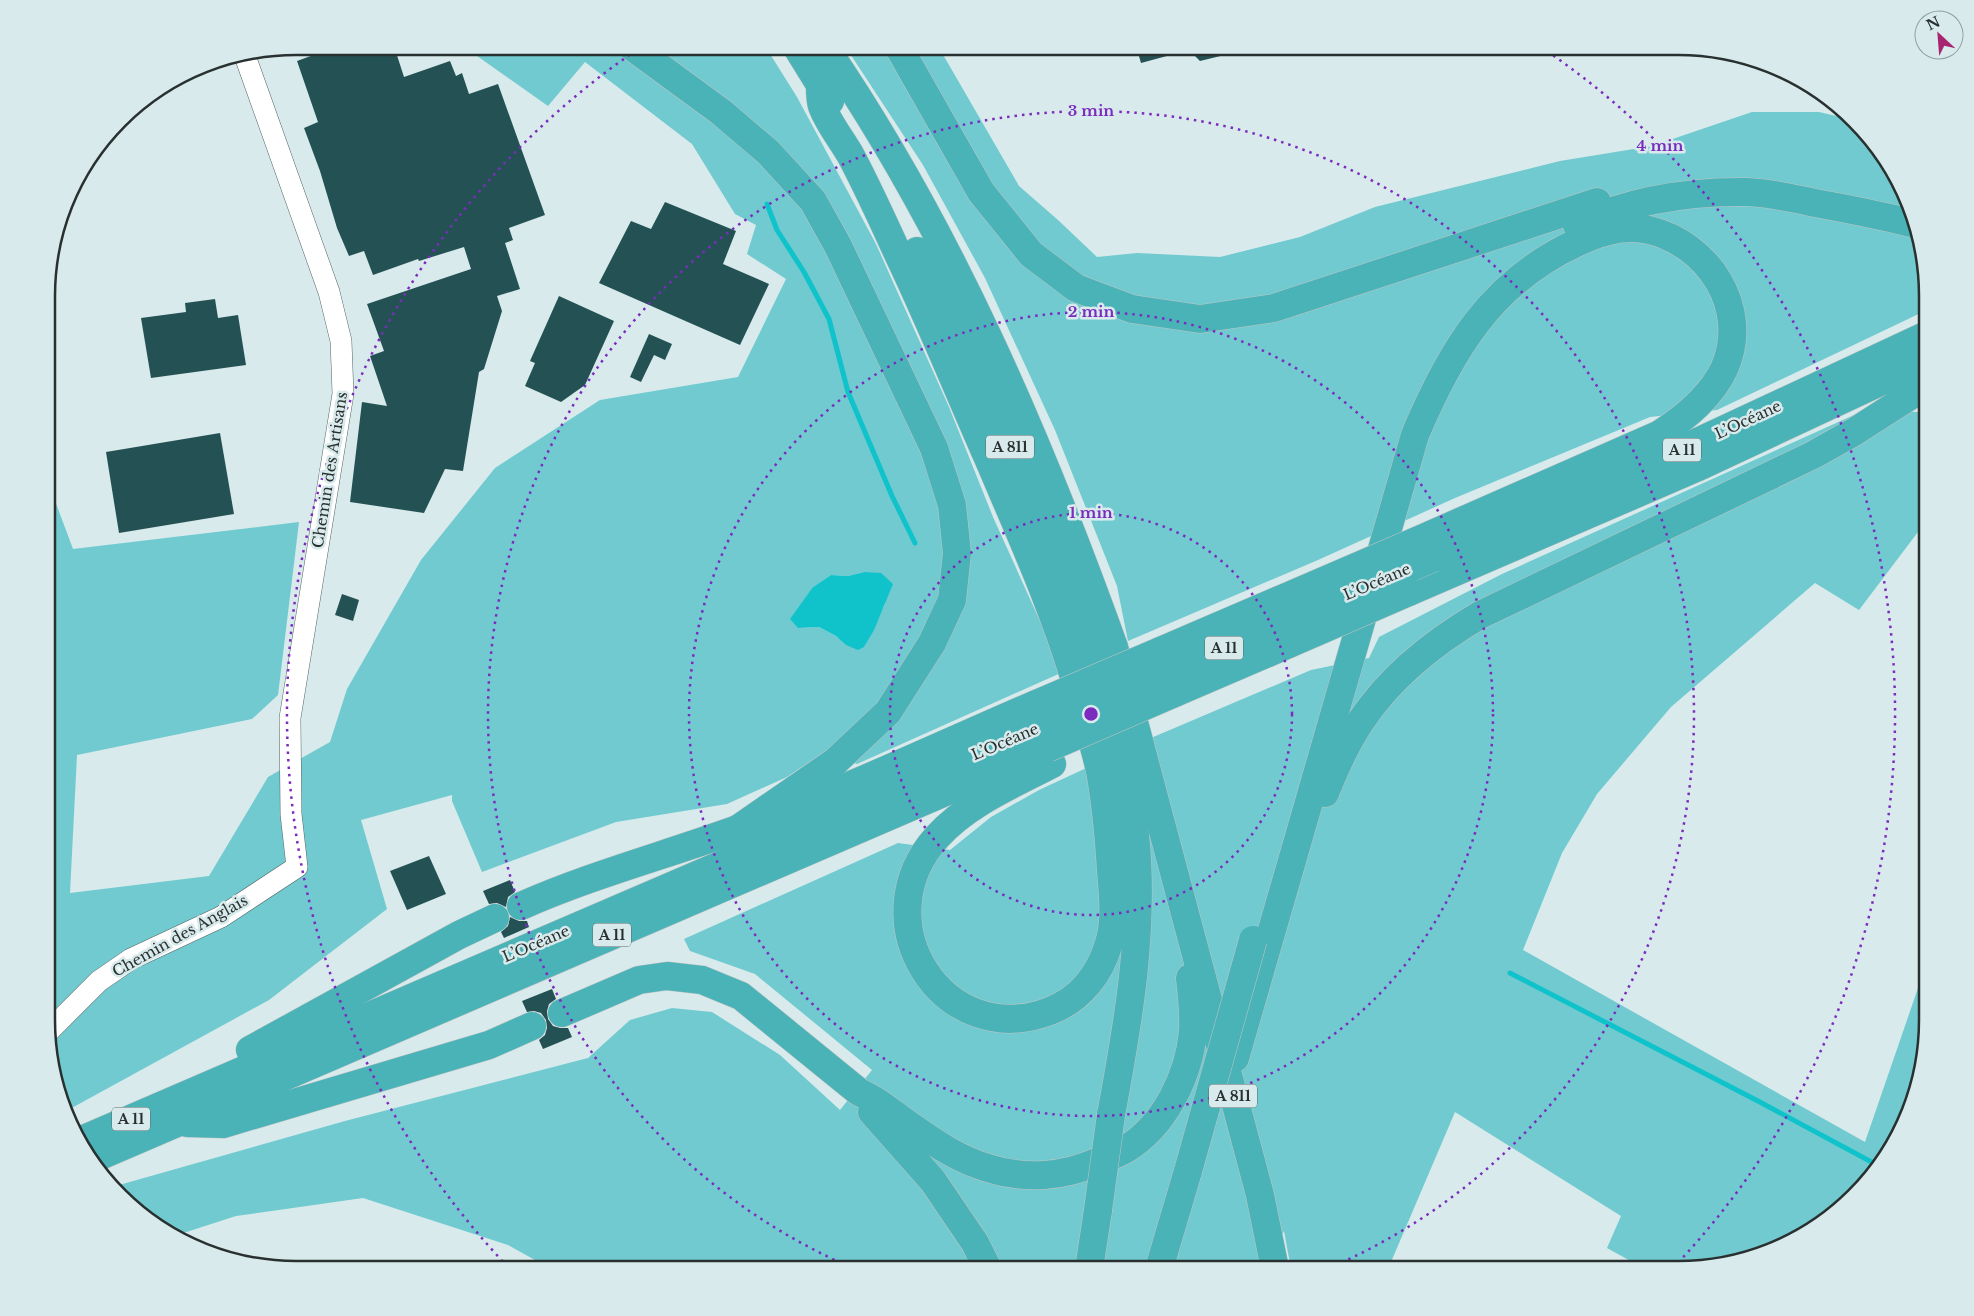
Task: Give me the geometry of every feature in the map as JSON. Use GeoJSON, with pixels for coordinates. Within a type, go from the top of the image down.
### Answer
{"type":"FeatureCollection","features":[{"type":"Feature","properties":{"kind":"highway"},"geometry":{"type":"LineString","coordinates":[[643,55],[721,112],[768,152],[813,201],[838,246],[934,448],[952,505],[957,553],[952,600],[932,643],[888,712],[836,762],[735,830]]}},
{"type":"Feature","properties":{"kind":"highway","name":"A 811"},"geometry":{"type":"LineString","coordinates":[[802,55],[885,192],[921,258],[980,380],[1012,452],[1080,628],[1120,758],[1135,836],[1137,909],[1134,964],[1128,1017],[1111,1116],[1091,1261]]}},
{"type":"Feature","properties":{"kind":"highway","name":"A 811"},"geometry":{"type":"LineString","coordinates":[[830,55],[886,143],[972,304],[1015,396],[1114,646],[1260,1195],[1273,1261]]}},
{"type":"Feature","properties":{"kind":"highway"},"geometry":{"type":"LineString","coordinates":[[903,55],[981,192],[1031,254],[1076,288],[1132,309],[1200,319],[1274,308],[1598,202],[1649,190],[1690,186],[1734,184],[1749,192]]}},
{"type":"Feature","properties":{"kind":"highway"},"geometry":{"type":"LineString","coordinates":[[820,84],[821,104],[851,157],[911,280],[1042,586],[1071,666],[1099,766],[1106,805],[1114,900],[1111,939],[1101,966],[1085,988],[1064,1006],[1025,1018],[1009,1019],[982,1015],[952,1000],[926,973],[916,955],[909,936],[907,916],[908,894],[914,872],[923,855],[935,839],[970,809],[994,794],[1047,735]]}},
{"type":"Feature","properties":{"kind":"highway"},"geometry":{"type":"LineString","coordinates":[[1162,1261],[1195,1173],[1394,451],[1412,403],[1426,373],[1445,340],[1481,294],[1504,272],[1534,248],[1564,230],[1596,216],[1638,203],[1681,195],[1749,192],[1787,197],[1907,222]]}},
{"type":"Feature","properties":{"kind":"highway"},"geometry":{"type":"LineString","coordinates":[[1259,946],[1296,842],[1415,435],[1436,385],[1468,332],[1490,305],[1528,272],[1560,250],[1590,236],[1609,230],[1648,229],[1674,238],[1698,254],[1719,280],[1729,305],[1732,320],[1732,339],[1725,366],[1717,382],[1700,402],[1682,419],[1660,434],[1432,546]]}},
{"type":"Feature","properties":{"kind":"highway","name":"L’Océane"},"geometry":{"type":"LineString","coordinates":[[98,1157],[1047,735],[1166,673],[1284,622],[1432,546],[1664,458],[1919,339]]}},
{"type":"Feature","properties":{"kind":"highway","name":"L’Océane"},"geometry":{"type":"LineString","coordinates":[[1284,622],[1409,592],[1696,468],[1919,364]]}},
{"type":"Feature","properties":{"kind":"highway"},"geometry":{"type":"LineString","coordinates":[[1296,842],[1307,836],[1338,765],[1360,721],[1392,682],[1433,645],[1480,615],[1813,455],[1854,432],[1919,390]]}},
{"type":"Feature","properties":{"kind":"highway","name":"L’Océane"},"geometry":{"type":"LineString","coordinates":[[86,1138],[1047,735],[1097,727],[1166,673]]}},
{"type":"Feature","properties":{"kind":"highway"},"geometry":{"type":"LineString","coordinates":[[521,906],[563,887],[735,830],[797,807],[1047,735]]}},
{"type":"Feature","properties":{"kind":"highway"},"geometry":{"type":"LineString","coordinates":[[184,1096],[217,1065],[270,1040],[442,944],[495,918]]}},
{"type":"Feature","properties":{"kind":"highway"},"geometry":{"type":"LineString","coordinates":[[562,1013],[639,980],[667,976],[702,980],[741,996],[859,1092],[878,1100],[911,1126],[944,1148],[970,1162],[990,1169],[1016,1174],[1042,1176],[1064,1174],[1086,1167],[1126,1149],[1156,1122],[1180,1084],[1190,1050],[1193,1030],[1192,1005],[1183,940],[1187,923]]}},
{"type":"Feature","properties":{"kind":"highway"},"geometry":{"type":"LineString","coordinates":[[176,1123],[223,1124],[489,1045],[532,1026]]}},
{"type":"Feature","properties":{"kind":"highway"},"geometry":{"type":"LineString","coordinates":[[859,1092],[867,1106],[933,1182],[975,1243],[984,1261]]}},
{"type":"Feature","properties":{"kind":"highway"},"geometry":{"type":"LineString","coordinates":[[1177,1261],[1195,1173]]}},
{"type":"Feature","properties":{"kind":"street","name":"Chemin des Artisans"},"geometry":{"type":"LineString","coordinates":[[247,60],[330,292],[341,341],[343,394],[290,718],[291,814],[297,867]]}},
{"type":"Feature","properties":{"kind":"street","name":"Chemin des Anglais"},"geometry":{"type":"LineString","coordinates":[[55,1025],[99,981],[131,959],[221,917],[297,867]]}},
{"type":"Feature","properties":{"kind":"shaded area"},"geometry":{"type":"Polygon","coordinates":[[[476,55],[771,55],[797,97],[876,244],[949,407],[993,517],[1063,672],[857,764],[824,752],[787,777],[727,804],[616,822],[482,872],[452,801],[452,795],[361,820],[387,909],[269,1000],[72,1108],[60,1067],[55,1020],[55,501],[73,549],[299,522],[278,695],[252,719],[77,755],[70,893],[209,876],[268,777],[330,742],[347,689],[421,560],[495,468],[600,400],[738,377],[786,279],[747,254],[756,225],[735,214],[692,144],[585,62],[548,106],[476,55]],[[864,572],[848,576],[831,575],[813,587],[798,628],[819,627],[836,636],[847,645],[864,647],[885,604],[864,572]]]}},
{"type":"Feature","properties":{"kind":"shaded area"},"geometry":{"type":"Polygon","coordinates":[[[851,55],[943,55],[1019,186],[1097,257],[1137,253],[1220,257],[1300,237],[1375,207],[1560,161],[1652,146],[1752,112],[1819,112],[1839,117],[1859,137],[1887,176],[1901,204],[1911,234],[1917,265],[1919,314],[1717,410],[1650,417],[1455,498],[1318,560],[1128,641],[1117,586],[1055,430],[985,278],[923,165],[851,55]]]}},
{"type":"Feature","properties":{"kind":"shaded area"},"geometry":{"type":"Polygon","coordinates":[[[1865,410],[1919,412],[1919,531],[1859,610],[1815,583],[1671,707],[1597,794],[1562,853],[1523,950],[1865,1142],[1919,985],[1917,1051],[1911,1082],[1901,1112],[1887,1140],[1869,1167],[1837,1201],[1798,1229],[1770,1243],[1740,1253],[1709,1259],[1631,1261],[1607,1248],[1621,1216],[1455,1112],[1391,1261],[1290,1261],[1284,1231],[1271,1261],[537,1261],[508,1245],[363,1198],[236,1216],[184,1233],[149,1211],[121,1185],[345,1121],[588,1058],[630,1020],[672,1008],[712,1012],[780,1055],[840,1110],[872,1070],[755,974],[690,951],[684,939],[898,843],[950,850],[991,817],[1039,790],[1151,738],[1311,670],[1369,658],[1379,637],[1502,574],[1865,410]]]}},
{"type":"Feature","properties":{"kind":"shaded area"},"geometry":{"type":"Polygon","coordinates":[[[864,572],[881,573],[893,584],[874,630],[864,647],[858,650],[846,645],[836,636],[819,627],[798,628],[790,619],[813,587],[831,575],[848,576],[864,572]]]}},
{"type":"Feature","properties":{"kind":"building"},"geometry":{"type":"Polygon","coordinates":[[[313,55],[397,55],[404,77],[450,61],[456,76],[462,73],[469,94],[498,84],[545,215],[509,228],[513,240],[505,243],[520,289],[497,296],[502,311],[484,369],[479,372],[463,471],[445,469],[424,513],[350,502],[362,402],[387,406],[370,356],[384,351],[367,304],[471,269],[464,247],[419,261],[418,259],[373,275],[364,251],[349,256],[337,228],[320,171],[304,128],[318,122],[297,61],[313,55]]]}},
{"type":"Feature","properties":{"kind":"building"},"geometry":{"type":"Polygon","coordinates":[[[1139,55],[1171,55],[1141,63],[1139,55]]]}},
{"type":"Feature","properties":{"kind":"building"},"geometry":{"type":"Polygon","coordinates":[[[1194,55],[1225,55],[1200,61],[1194,55]]]}},
{"type":"Feature","properties":{"kind":"building"},"geometry":{"type":"Polygon","coordinates":[[[665,202],[736,231],[723,264],[769,284],[740,345],[599,283],[631,221],[651,229],[665,202]]]}},
{"type":"Feature","properties":{"kind":"building"},"geometry":{"type":"Polygon","coordinates":[[[559,296],[614,321],[585,385],[561,402],[525,386],[535,363],[530,361],[559,296]]]}},
{"type":"Feature","properties":{"kind":"building"},"geometry":{"type":"Polygon","coordinates":[[[215,299],[218,318],[238,315],[246,365],[151,378],[141,318],[186,312],[185,303],[215,299]]]}},
{"type":"Feature","properties":{"kind":"building"},"geometry":{"type":"Polygon","coordinates":[[[649,334],[672,344],[665,360],[654,355],[641,382],[630,377],[649,334]]]}},
{"type":"Feature","properties":{"kind":"building"},"geometry":{"type":"Polygon","coordinates":[[[220,433],[234,514],[119,533],[106,452],[220,433]]]}},
{"type":"Feature","properties":{"kind":"building"},"geometry":{"type":"Polygon","coordinates":[[[342,594],[359,600],[353,621],[335,615],[342,594]]]}},
{"type":"Feature","properties":{"kind":"building"},"geometry":{"type":"Polygon","coordinates":[[[429,856],[446,894],[407,910],[390,871],[429,856]]]}},
{"type":"Feature","properties":{"kind":"building"},"geometry":{"type":"Polygon","coordinates":[[[510,880],[515,892],[508,897],[506,907],[497,903],[489,904],[483,891],[510,880]]]}},
{"type":"Feature","properties":{"kind":"building"},"geometry":{"type":"Polygon","coordinates":[[[510,917],[519,921],[527,921],[529,927],[504,938],[501,932],[508,926],[510,917]]]}},
{"type":"Feature","properties":{"kind":"building"},"geometry":{"type":"Polygon","coordinates":[[[552,989],[556,999],[549,1004],[547,1011],[548,1019],[553,1026],[568,1028],[572,1037],[543,1049],[539,1040],[545,1035],[547,1028],[546,1020],[541,1013],[527,1012],[522,1001],[552,989]]]}},
{"type":"Feature","properties":{"kind":"waterway"},"geometry":{"type":"LineString","coordinates":[[767,204],[777,230],[804,272],[829,319],[848,392],[892,496],[915,543]]}},
{"type":"Feature","properties":{"kind":"waterway"},"geometry":{"type":"LineString","coordinates":[[1510,973],[1872,1162]]}}]}
